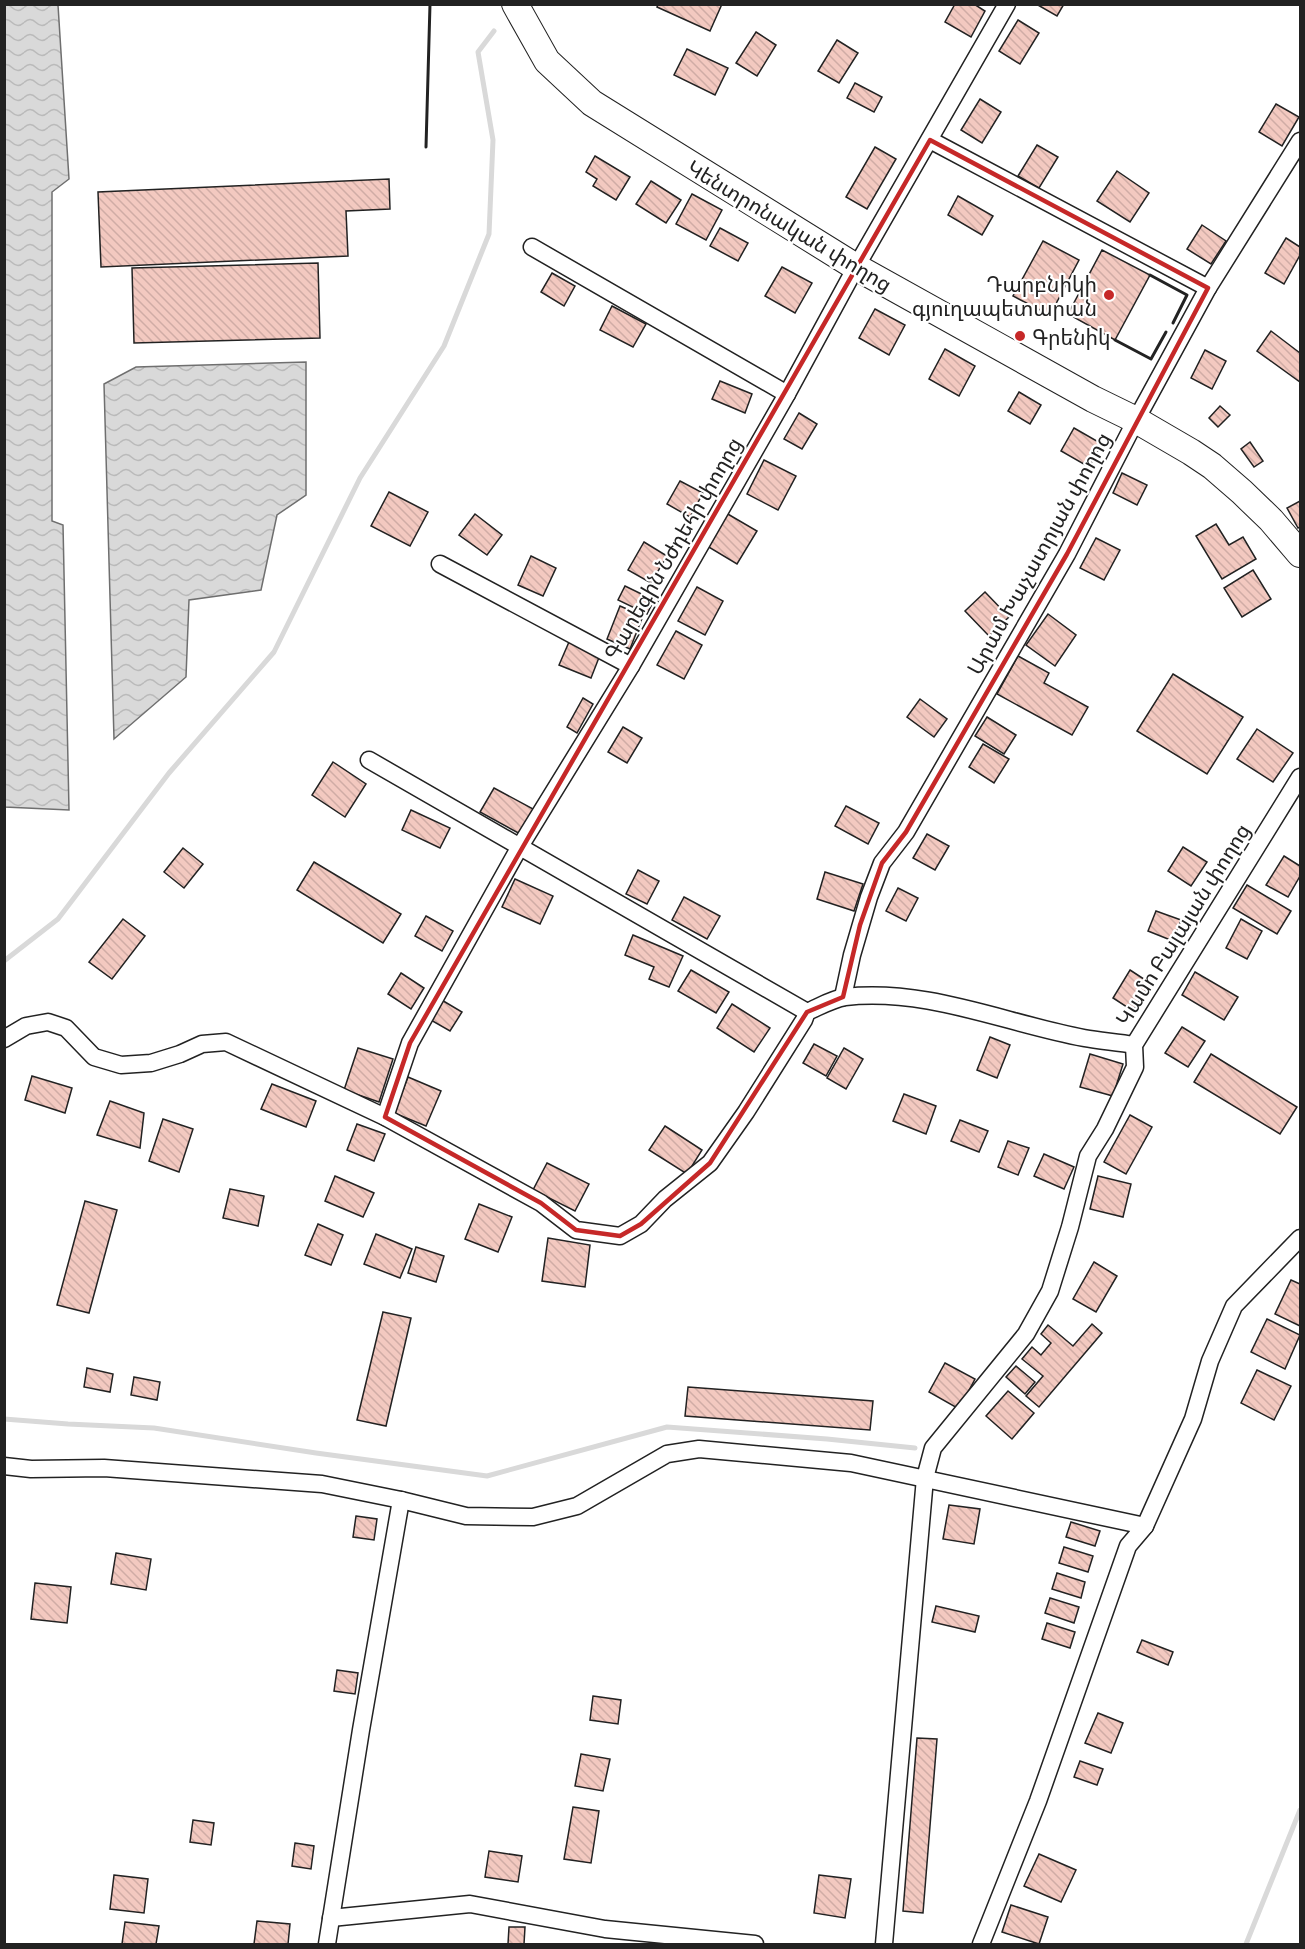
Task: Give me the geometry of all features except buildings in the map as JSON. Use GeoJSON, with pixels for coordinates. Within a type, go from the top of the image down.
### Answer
{"type":"FeatureCollection","features":[{"type":"Feature","properties":{"kind":"main road","name":"Կենտրոնական փողոց"},"geometry":{"type":"LineString","coordinates":[[515,4],[547,61],[592,103],[856,267],[1136,420],[1212,466],[1271,520],[1300,554]]}},
{"type":"Feature","properties":{"kind":"street","name":"Գարեգին Նժդեհի փողոց"},"geometry":{"type":"LineString","coordinates":[[385,1117],[410,1043],[519,848],[631,666],[1007,4]]}},
{"type":"Feature","properties":{"kind":"street"},"geometry":{"type":"LineString","coordinates":[[930,140],[1208,288]]}},
{"type":"Feature","properties":{"kind":"street","name":"Արամ Խաչատրյան փողոց"},"geometry":{"type":"LineString","coordinates":[[843,997],[860,925],[882,863],[906,832],[1067,554],[1208,288],[1300,141]]}},
{"type":"Feature","properties":{"kind":"street"},"geometry":{"type":"LineString","coordinates":[[532,247],[787,394]]}},
{"type":"Feature","properties":{"kind":"street"},"geometry":{"type":"LineString","coordinates":[[440,564],[631,666]]}},
{"type":"Feature","properties":{"kind":"street"},"geometry":{"type":"LineString","coordinates":[[369,760],[807,1012]]}},
{"type":"Feature","properties":{"kind":"street","name":"Կամո Բալայան փողոց"},"geometry":{"type":"LineString","coordinates":[[884,1944],[925,1478],[933,1449],[1026,1335],[1050,1291],[1070,1227],[1088,1156],[1105,1129],[1135,1067],[1134,1045],[1300,777]]}},
{"type":"Feature","properties":{"kind":"street"},"geometry":{"type":"LineString","coordinates":[[4,1040],[26,1026],[48,1022],[66,1028],[94,1057],[122,1065],[151,1063],[202,1044],[226,1041],[385,1117],[541,1203],[576,1230],[620,1236],[641,1224],[665,1199],[710,1163],[752,1103],[807,1012],[843,997],[897,996],[943,1002],[1083,1038],[1134,1045]]}},
{"type":"Feature","properties":{"kind":"street"},"geometry":{"type":"LineString","coordinates":[[981,1944],[1038,1801],[1128,1546],[1145,1526],[1193,1419],[1210,1361],[1234,1306],[1300,1238]]}},
{"type":"Feature","properties":{"kind":"street"},"geometry":{"type":"LineString","coordinates":[[4,1466],[31,1469],[104,1468],[322,1484],[466,1516],[533,1517],[577,1506],[667,1454],[699,1449],[851,1462],[1145,1526]]}},
{"type":"Feature","properties":{"kind":"street"},"geometry":{"type":"LineString","coordinates":[[327,1944],[401,1500]]}},
{"type":"Feature","properties":{"kind":"street"},"geometry":{"type":"LineString","coordinates":[[332,1918],[470,1904],[605,1929],[755,1944]]}},
{"type":"Feature","properties":{"kind":"highlighted area"},"geometry":{"type":"Polygon","coordinates":[[[930,140],[1208,288],[1067,554],[906,832],[882,863],[860,925],[843,997],[807,1012],[710,1163],[641,1224],[620,1236],[576,1230],[541,1203],[385,1117],[410,1043],[930,140]]]}},
{"type":"Feature","properties":{"kind":"water"},"geometry":{"type":"Polygon","coordinates":[[[5,4],[58,5],[69,179],[52,192],[52,521],[63,525],[69,810],[5,807],[5,4]]]}},
{"type":"Feature","properties":{"kind":"water"},"geometry":{"type":"Polygon","coordinates":[[[306,362],[306,495],[277,515],[261,590],[189,600],[186,677],[114,739],[104,384],[136,367],[306,362]]]}},
{"type":"Feature","properties":{"kind":"waterway"},"geometry":{"type":"LineString","coordinates":[[4,961],[58,919],[169,773],[274,652],[360,478],[444,346],[489,234],[493,140],[478,52],[494,31]]}},
{"type":"Feature","properties":{"kind":"waterway"},"geometry":{"type":"LineString","coordinates":[[4,1419],[154,1428],[487,1476],[667,1427],[915,1448]]}},
{"type":"Feature","properties":{"kind":"waterway"},"geometry":{"type":"LineString","coordinates":[[1246,1944],[1300,1810]]}},
{"type":"Feature","properties":{"kind":"wall"},"geometry":{"type":"LineString","coordinates":[[426,147],[430,4]]}},
{"type":"Feature","properties":{"kind":"wall"},"geometry":{"type":"LineString","coordinates":[[1150,275],[1187,295],[1173,323]]}},
{"type":"Feature","properties":{"kind":"wall"},"geometry":{"type":"LineString","coordinates":[[1115,340],[1151,359],[1166,332]]}},
{"type":"Feature","properties":{"kind":"place","name":"Դարբնիկի գյուղապետարան"},"geometry":{"type":"Point","coordinates":[1109,295]}},
{"type":"Feature","properties":{"kind":"place","name":"Գրենիկ"},"geometry":{"type":"Point","coordinates":[1020,336]}}]}
